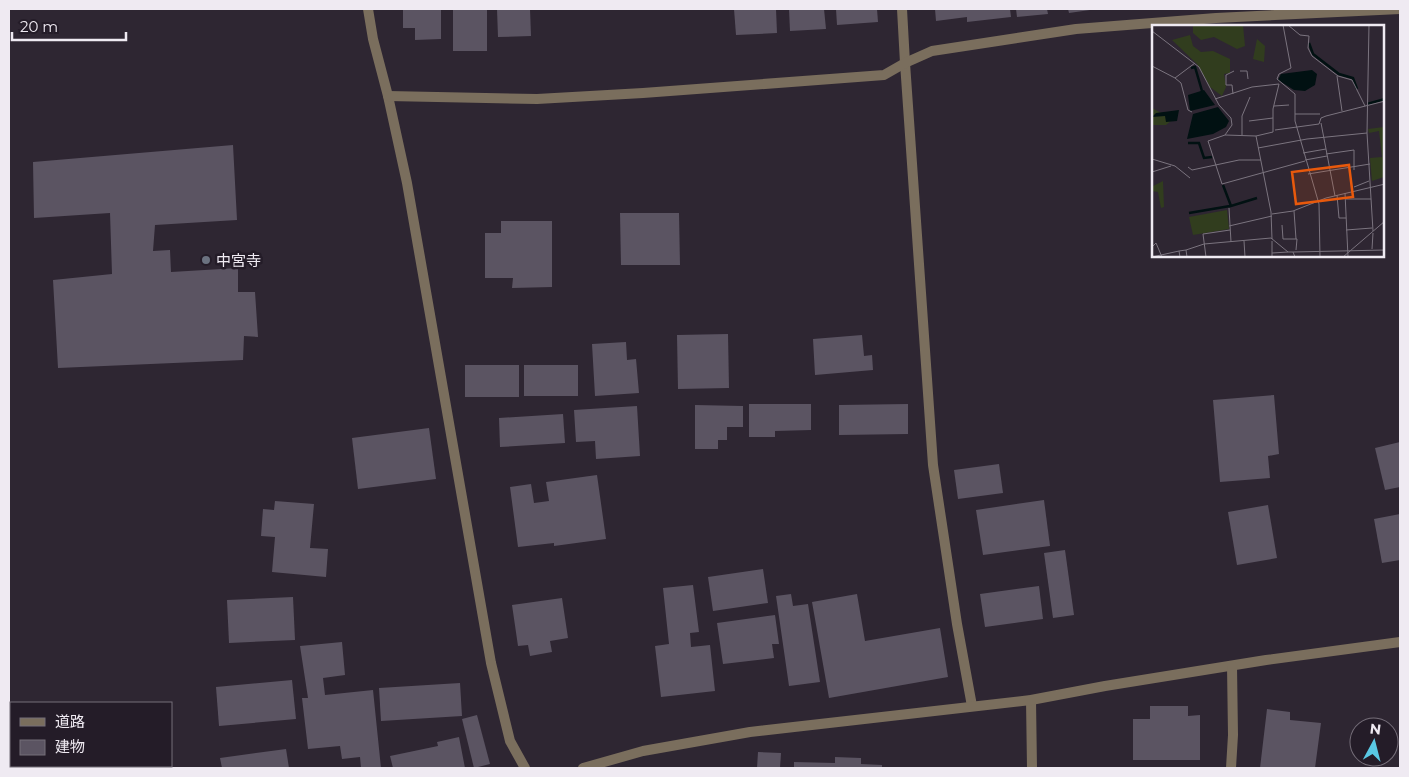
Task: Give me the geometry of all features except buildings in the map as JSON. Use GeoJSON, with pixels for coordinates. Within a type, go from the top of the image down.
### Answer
{"type":"FeatureCollection","features":[{"type":"Feature","properties":{"kind":"street"},"geometry":{"type":"LineString","coordinates":[[368,9],[410,202],[491,662],[510,741],[524,768]]}},
{"type":"Feature","properties":{"kind":"street"},"geometry":{"type":"LineString","coordinates":[[902,9],[933,464],[957,624],[972,706]]}},
{"type":"Feature","properties":{"kind":"street"},"geometry":{"type":"LineString","coordinates":[[388,96],[537,99],[644,94],[884,75],[932,51],[1076,29],[1216,18],[1400,9]]}},
{"type":"Feature","properties":{"kind":"street"},"geometry":{"type":"LineString","coordinates":[[583,768],[643,751],[750,732],[1031,700],[1104,686],[1400,642]]}},
{"type":"Feature","properties":{"kind":"street"},"geometry":{"type":"LineString","coordinates":[[1231,768],[1233,735],[1232,666]]}},
{"type":"Feature","properties":{"kind":"street"},"geometry":{"type":"LineString","coordinates":[[1031,700],[1032,768]]}},
{"type":"Feature","properties":{"kind":"place","name":"中宮寺"},"geometry":{"type":"Point","coordinates":[206,260]}}]}
